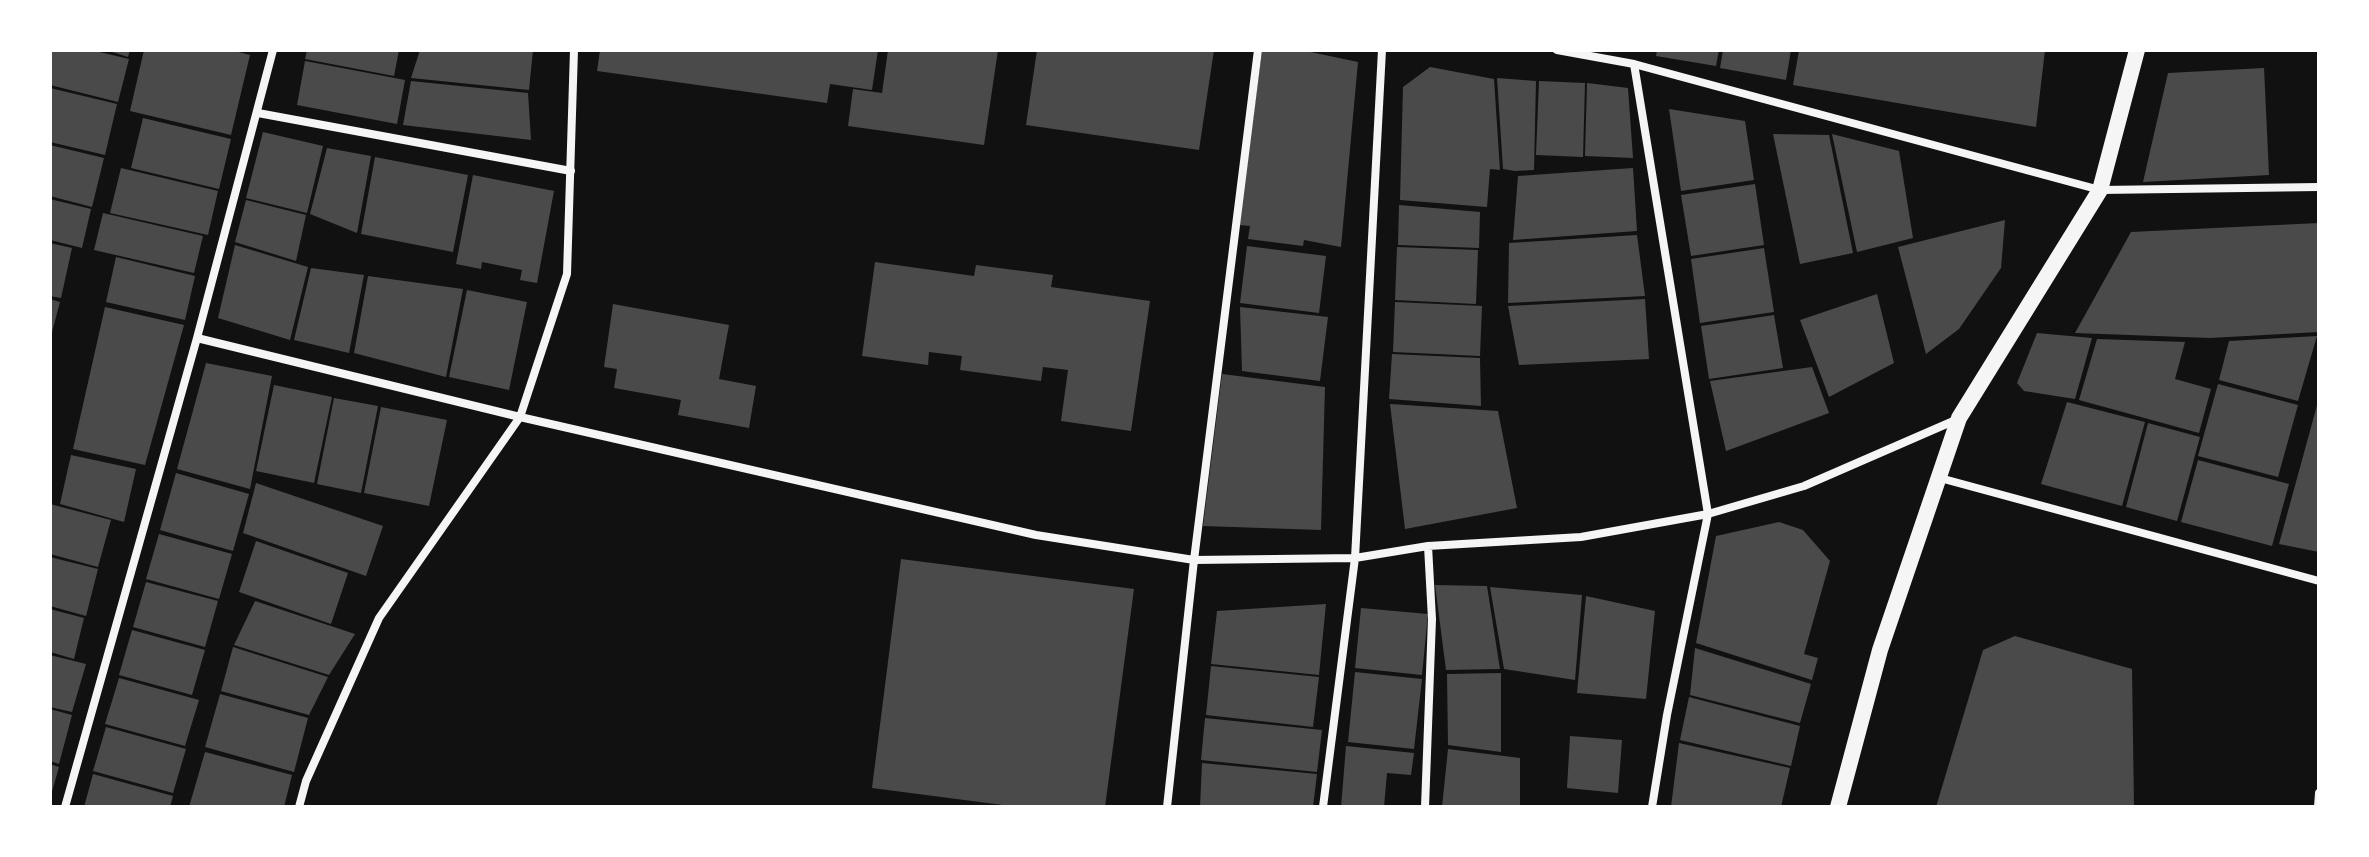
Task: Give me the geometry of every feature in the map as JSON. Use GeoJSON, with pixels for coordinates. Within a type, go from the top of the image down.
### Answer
{"type":"FeatureCollection","features":[{"type":"Feature","properties":{"kind":"main road"},"geometry":{"type":"LineString","coordinates":[[1838,807],[1880,650],[1959,418],[2100,190],[2137,50]]}},
{"type":"Feature","properties":{"kind":"street"},"geometry":{"type":"LineString","coordinates":[[65,807],[197,338],[273,50]]}},
{"type":"Feature","properties":{"kind":"street"},"geometry":{"type":"LineString","coordinates":[[299,807],[306,781],[379,618],[520,417],[567,274],[574,50]]}},
{"type":"Feature","properties":{"kind":"street"},"geometry":{"type":"LineString","coordinates":[[1167,807],[1194,560],[1258,50]]}},
{"type":"Feature","properties":{"kind":"street"},"geometry":{"type":"LineString","coordinates":[[1323,807],[1355,558],[1382,50]]}},
{"type":"Feature","properties":{"kind":"street"},"geometry":{"type":"LineString","coordinates":[[1557,50],[1634,64],[2100,190],[2319,187]]}},
{"type":"Feature","properties":{"kind":"street"},"geometry":{"type":"LineString","coordinates":[[1634,64],[1708,514],[1667,715],[1652,807]]}},
{"type":"Feature","properties":{"kind":"street"},"geometry":{"type":"LineString","coordinates":[[258,113],[571,171]]}},
{"type":"Feature","properties":{"kind":"street"},"geometry":{"type":"LineString","coordinates":[[197,338],[520,417],[1036,535],[1194,560],[1355,558],[1428,546],[1581,537],[1708,514],[1804,486],[1959,418]]}},
{"type":"Feature","properties":{"kind":"street"},"geometry":{"type":"LineString","coordinates":[[1940,478],[2319,581]]}},
{"type":"Feature","properties":{"kind":"street"},"geometry":{"type":"LineString","coordinates":[[1425,807],[1432,619],[1428,546]]}},
{"type":"Feature","properties":{"kind":"street"},"geometry":{"type":"LineString","coordinates":[[2318,807],[2319,793]]}},
{"type":"Feature","properties":{"kind":"building"},"geometry":{"type":"Polygon","coordinates":[[[50,50],[91,50],[129,59],[118,102],[50,85],[50,50]]]}},
{"type":"Feature","properties":{"kind":"building"},"geometry":{"type":"Polygon","coordinates":[[[106,50],[130,50],[128,57],[106,50]]]}},
{"type":"Feature","properties":{"kind":"building"},"geometry":{"type":"Polygon","coordinates":[[[144,50],[231,50],[250,55],[231,135],[130,111],[144,50]]]}},
{"type":"Feature","properties":{"kind":"building"},"geometry":{"type":"Polygon","coordinates":[[[307,50],[399,50],[394,76],[305,59],[307,50]]]}},
{"type":"Feature","properties":{"kind":"building"},"geometry":{"type":"Polygon","coordinates":[[[420,50],[533,50],[529,90],[411,78],[420,50]]]}},
{"type":"Feature","properties":{"kind":"building"},"geometry":{"type":"Polygon","coordinates":[[[600,50],[878,50],[872,90],[830,84],[827,103],[597,71],[600,50]]]}},
{"type":"Feature","properties":{"kind":"building"},"geometry":{"type":"Polygon","coordinates":[[[888,50],[998,50],[984,145],[848,126],[853,89],[882,93],[888,50]]]}},
{"type":"Feature","properties":{"kind":"building"},"geometry":{"type":"Polygon","coordinates":[[[1037,50],[1214,50],[1199,150],[1026,125],[1037,50]]]}},
{"type":"Feature","properties":{"kind":"building"},"geometry":{"type":"Polygon","coordinates":[[[1262,50],[1301,50],[1358,62],[1341,247],[1304,240],[1303,246],[1248,239],[1250,226],[1239,225],[1262,50]]]}},
{"type":"Feature","properties":{"kind":"building"},"geometry":{"type":"Polygon","coordinates":[[[1657,50],[1719,50],[1716,66],[1656,56],[1657,50]]]}},
{"type":"Feature","properties":{"kind":"building"},"geometry":{"type":"Polygon","coordinates":[[[1723,50],[1791,50],[1786,80],[1720,68],[1723,50]]]}},
{"type":"Feature","properties":{"kind":"building"},"geometry":{"type":"Polygon","coordinates":[[[1799,50],[2045,50],[2036,127],[1793,85],[1799,50]]]}},
{"type":"Feature","properties":{"kind":"building"},"geometry":{"type":"Polygon","coordinates":[[[305,61],[405,80],[397,124],[297,105],[305,61]]]}},
{"type":"Feature","properties":{"kind":"building"},"geometry":{"type":"Polygon","coordinates":[[[1430,67],[1494,79],[1500,170],[1490,169],[1487,207],[1400,200],[1403,87],[1430,67]]]}},
{"type":"Feature","properties":{"kind":"building"},"geometry":{"type":"Polygon","coordinates":[[[2264,68],[2269,175],[2143,182],[2168,73],[2264,68]]]}},
{"type":"Feature","properties":{"kind":"building"},"geometry":{"type":"Polygon","coordinates":[[[1497,78],[1536,81],[1534,170],[1503,169],[1497,78]]]}},
{"type":"Feature","properties":{"kind":"building"},"geometry":{"type":"Polygon","coordinates":[[[411,81],[528,93],[531,140],[403,125],[411,81]]]}},
{"type":"Feature","properties":{"kind":"building"},"geometry":{"type":"Polygon","coordinates":[[[1539,81],[1585,83],[1583,157],[1536,155],[1539,81]]]}},
{"type":"Feature","properties":{"kind":"building"},"geometry":{"type":"Polygon","coordinates":[[[1587,83],[1628,88],[1633,158],[1585,156],[1587,83]]]}},
{"type":"Feature","properties":{"kind":"building"},"geometry":{"type":"Polygon","coordinates":[[[50,88],[117,104],[105,155],[50,142],[50,88]]]}},
{"type":"Feature","properties":{"kind":"building"},"geometry":{"type":"Polygon","coordinates":[[[1669,109],[1745,121],[1754,180],[1681,191],[1669,109]]]}},
{"type":"Feature","properties":{"kind":"building"},"geometry":{"type":"Polygon","coordinates":[[[143,118],[231,139],[219,189],[131,168],[143,118]]]}},
{"type":"Feature","properties":{"kind":"building"},"geometry":{"type":"Polygon","coordinates":[[[263,132],[323,146],[307,213],[246,198],[263,132]]]}},
{"type":"Feature","properties":{"kind":"building"},"geometry":{"type":"Polygon","coordinates":[[[1773,134],[1829,135],[1853,253],[1800,264],[1773,134]]]}},
{"type":"Feature","properties":{"kind":"building"},"geometry":{"type":"Polygon","coordinates":[[[1832,134],[1899,151],[1913,238],[1857,252],[1832,134]]]}},
{"type":"Feature","properties":{"kind":"building"},"geometry":{"type":"Polygon","coordinates":[[[50,145],[104,158],[92,207],[50,196],[50,145]]]}},
{"type":"Feature","properties":{"kind":"building"},"geometry":{"type":"Polygon","coordinates":[[[327,148],[371,156],[357,233],[310,214],[327,148]]]}},
{"type":"Feature","properties":{"kind":"building"},"geometry":{"type":"Polygon","coordinates":[[[375,157],[468,175],[453,252],[361,234],[375,157]]]}},
{"type":"Feature","properties":{"kind":"building"},"geometry":{"type":"Polygon","coordinates":[[[121,168],[218,191],[208,235],[110,213],[121,168]]]}},
{"type":"Feature","properties":{"kind":"building"},"geometry":{"type":"Polygon","coordinates":[[[1633,168],[1637,231],[1513,240],[1518,176],[1633,168]]]}},
{"type":"Feature","properties":{"kind":"building"},"geometry":{"type":"Polygon","coordinates":[[[473,175],[554,191],[537,283],[520,280],[522,270],[482,262],[481,269],[456,264],[473,175]]]}},
{"type":"Feature","properties":{"kind":"building"},"geometry":{"type":"Polygon","coordinates":[[[1755,184],[1764,245],[1691,256],[1681,195],[1755,184]]]}},
{"type":"Feature","properties":{"kind":"building"},"geometry":{"type":"Polygon","coordinates":[[[50,199],[91,209],[82,248],[50,240],[50,199]]]}},
{"type":"Feature","properties":{"kind":"building"},"geometry":{"type":"Polygon","coordinates":[[[246,200],[306,215],[296,261],[235,242],[246,200]]]}},
{"type":"Feature","properties":{"kind":"building"},"geometry":{"type":"Polygon","coordinates":[[[1399,205],[1480,212],[1479,248],[1398,245],[1399,205]]]}},
{"type":"Feature","properties":{"kind":"building"},"geometry":{"type":"Polygon","coordinates":[[[103,213],[203,236],[194,273],[94,250],[103,213]]]}},
{"type":"Feature","properties":{"kind":"building"},"geometry":{"type":"Polygon","coordinates":[[[2005,220],[2001,268],[1959,329],[1926,354],[1898,247],[2005,220]]]}},
{"type":"Feature","properties":{"kind":"building"},"geometry":{"type":"Polygon","coordinates":[[[2319,223],[2319,332],[2210,338],[2075,333],[2131,232],[2319,223]]]}},
{"type":"Feature","properties":{"kind":"building"},"geometry":{"type":"Polygon","coordinates":[[[1637,235],[1645,296],[1508,303],[1509,243],[1637,235]]]}},
{"type":"Feature","properties":{"kind":"building"},"geometry":{"type":"Polygon","coordinates":[[[50,243],[72,248],[61,298],[50,296],[50,243]]]}},
{"type":"Feature","properties":{"kind":"building"},"geometry":{"type":"Polygon","coordinates":[[[235,245],[308,267],[290,340],[218,318],[235,245]]]}},
{"type":"Feature","properties":{"kind":"building"},"geometry":{"type":"Polygon","coordinates":[[[1247,246],[1326,256],[1319,313],[1240,303],[1247,246]]]}},
{"type":"Feature","properties":{"kind":"building"},"geometry":{"type":"Polygon","coordinates":[[[1397,247],[1478,250],[1476,304],[1395,300],[1397,247]]]}},
{"type":"Feature","properties":{"kind":"building"},"geometry":{"type":"Polygon","coordinates":[[[1764,248],[1774,312],[1700,323],[1691,259],[1764,248]]]}},
{"type":"Feature","properties":{"kind":"building"},"geometry":{"type":"Polygon","coordinates":[[[116,257],[195,276],[185,320],[106,302],[116,257]]]}},
{"type":"Feature","properties":{"kind":"building"},"geometry":{"type":"Polygon","coordinates":[[[875,262],[974,276],[976,265],[1053,275],[1051,287],[1150,301],[1131,431],[1061,421],[1068,370],[1043,367],[1041,381],[960,370],[962,356],[929,352],[928,365],[862,356],[875,262]]]}},
{"type":"Feature","properties":{"kind":"building"},"geometry":{"type":"Polygon","coordinates":[[[311,268],[364,275],[349,353],[294,340],[311,268]]]}},
{"type":"Feature","properties":{"kind":"building"},"geometry":{"type":"Polygon","coordinates":[[[368,276],[463,289],[446,377],[354,353],[368,276]]]}},
{"type":"Feature","properties":{"kind":"building"},"geometry":{"type":"Polygon","coordinates":[[[467,290],[527,302],[509,390],[449,377],[467,290]]]}},
{"type":"Feature","properties":{"kind":"building"},"geometry":{"type":"Polygon","coordinates":[[[1877,294],[1894,363],[1829,397],[1800,320],[1877,294]]]}},
{"type":"Feature","properties":{"kind":"building"},"geometry":{"type":"Polygon","coordinates":[[[50,299],[60,302],[51,336],[50,335],[50,299]]]}},
{"type":"Feature","properties":{"kind":"building"},"geometry":{"type":"Polygon","coordinates":[[[1645,299],[1649,359],[1519,365],[1508,306],[1645,299]]]}},
{"type":"Feature","properties":{"kind":"building"},"geometry":{"type":"Polygon","coordinates":[[[1395,302],[1482,306],[1480,356],[1393,352],[1395,302]]]}},
{"type":"Feature","properties":{"kind":"building"},"geometry":{"type":"Polygon","coordinates":[[[613,304],[729,325],[719,379],[756,386],[749,428],[678,415],[681,400],[614,388],[617,369],[604,367],[613,304]]]}},
{"type":"Feature","properties":{"kind":"building"},"geometry":{"type":"Polygon","coordinates":[[[105,307],[184,325],[145,465],[73,449],[105,307]]]}},
{"type":"Feature","properties":{"kind":"building"},"geometry":{"type":"Polygon","coordinates":[[[1240,307],[1328,317],[1320,381],[1242,371],[1240,307]]]}},
{"type":"Feature","properties":{"kind":"building"},"geometry":{"type":"Polygon","coordinates":[[[1774,315],[1783,368],[1709,379],[1701,326],[1774,315]]]}},
{"type":"Feature","properties":{"kind":"building"},"geometry":{"type":"Polygon","coordinates":[[[2037,333],[2092,338],[2075,399],[2024,391],[2017,383],[2037,333]]]}},
{"type":"Feature","properties":{"kind":"building"},"geometry":{"type":"Polygon","coordinates":[[[2317,336],[2298,401],[2219,380],[2229,341],[2317,336]]]}},
{"type":"Feature","properties":{"kind":"building"},"geometry":{"type":"Polygon","coordinates":[[[2097,339],[2185,342],[2175,379],[2211,389],[2199,433],[2079,400],[2097,339]]]}},
{"type":"Feature","properties":{"kind":"building"},"geometry":{"type":"Polygon","coordinates":[[[1392,354],[1480,358],[1481,406],[1389,399],[1392,354]]]}},
{"type":"Feature","properties":{"kind":"building"},"geometry":{"type":"Polygon","coordinates":[[[206,363],[272,376],[250,489],[177,469],[206,363]]]}},
{"type":"Feature","properties":{"kind":"building"},"geometry":{"type":"Polygon","coordinates":[[[1812,367],[1829,413],[1726,451],[1710,381],[1812,367]]]}},
{"type":"Feature","properties":{"kind":"building"},"geometry":{"type":"Polygon","coordinates":[[[1222,374],[1325,387],[1321,530],[1203,526],[1222,374]]]}},
{"type":"Feature","properties":{"kind":"building"},"geometry":{"type":"Polygon","coordinates":[[[2218,384],[2298,405],[2278,477],[2198,456],[2218,384]]]}},
{"type":"Feature","properties":{"kind":"building"},"geometry":{"type":"Polygon","coordinates":[[[274,385],[332,397],[314,483],[256,471],[274,385]]]}},
{"type":"Feature","properties":{"kind":"building"},"geometry":{"type":"Polygon","coordinates":[[[334,398],[378,406],[361,493],[317,484],[334,398]]]}},
{"type":"Feature","properties":{"kind":"building"},"geometry":{"type":"Polygon","coordinates":[[[2319,398],[2319,552],[2279,544],[2319,398]]]}},
{"type":"Feature","properties":{"kind":"building"},"geometry":{"type":"Polygon","coordinates":[[[2067,402],[2145,422],[2122,506],[2041,484],[2067,402]]]}},
{"type":"Feature","properties":{"kind":"building"},"geometry":{"type":"Polygon","coordinates":[[[1390,404],[1498,411],[1517,508],[1405,529],[1390,404]]]}},
{"type":"Feature","properties":{"kind":"building"},"geometry":{"type":"Polygon","coordinates":[[[381,407],[447,420],[429,506],[364,493],[381,407]]]}},
{"type":"Feature","properties":{"kind":"building"},"geometry":{"type":"Polygon","coordinates":[[[2148,423],[2200,437],[2177,521],[2126,507],[2148,423]]]}},
{"type":"Feature","properties":{"kind":"building"},"geometry":{"type":"Polygon","coordinates":[[[71,455],[136,469],[124,522],[60,504],[71,455]]]}},
{"type":"Feature","properties":{"kind":"building"},"geometry":{"type":"Polygon","coordinates":[[[2198,460],[2289,484],[2272,546],[2181,522],[2198,460]]]}},
{"type":"Feature","properties":{"kind":"building"},"geometry":{"type":"Polygon","coordinates":[[[176,473],[249,494],[233,551],[160,530],[176,473]]]}},
{"type":"Feature","properties":{"kind":"building"},"geometry":{"type":"Polygon","coordinates":[[[256,483],[383,526],[366,576],[243,533],[256,483]]]}},
{"type":"Feature","properties":{"kind":"building"},"geometry":{"type":"Polygon","coordinates":[[[50,504],[111,520],[98,567],[50,554],[50,504]]]}},
{"type":"Feature","properties":{"kind":"building"},"geometry":{"type":"Polygon","coordinates":[[[1779,522],[1803,530],[1830,561],[1804,654],[1818,658],[1812,680],[1696,643],[1716,536],[1779,522]]]}},
{"type":"Feature","properties":{"kind":"building"},"geometry":{"type":"Polygon","coordinates":[[[159,534],[232,554],[219,599],[146,579],[159,534]]]}},
{"type":"Feature","properties":{"kind":"building"},"geometry":{"type":"Polygon","coordinates":[[[256,541],[348,573],[331,624],[239,592],[256,541]]]}},
{"type":"Feature","properties":{"kind":"building"},"geometry":{"type":"Polygon","coordinates":[[[50,557],[98,569],[86,616],[50,606],[50,557]]]}},
{"type":"Feature","properties":{"kind":"building"},"geometry":{"type":"Polygon","coordinates":[[[901,559],[1134,589],[1105,807],[1018,807],[872,788],[901,559]]]}},
{"type":"Feature","properties":{"kind":"building"},"geometry":{"type":"Polygon","coordinates":[[[146,582],[218,601],[205,647],[133,627],[146,582]]]}},
{"type":"Feature","properties":{"kind":"building"},"geometry":{"type":"Polygon","coordinates":[[[1435,585],[1487,586],[1500,669],[1446,670],[1435,585]]]}},
{"type":"Feature","properties":{"kind":"building"},"geometry":{"type":"Polygon","coordinates":[[[1490,587],[1582,595],[1575,680],[1504,669],[1490,587]]]}},
{"type":"Feature","properties":{"kind":"building"},"geometry":{"type":"Polygon","coordinates":[[[1586,596],[1655,611],[1646,699],[1577,693],[1586,596]]]}},
{"type":"Feature","properties":{"kind":"building"},"geometry":{"type":"Polygon","coordinates":[[[255,601],[355,634],[329,675],[234,645],[255,601]]]}},
{"type":"Feature","properties":{"kind":"building"},"geometry":{"type":"Polygon","coordinates":[[[1326,604],[1319,675],[1211,664],[1217,611],[1326,604]]]}},
{"type":"Feature","properties":{"kind":"building"},"geometry":{"type":"Polygon","coordinates":[[[1361,608],[1428,614],[1422,675],[1355,668],[1361,608]]]}},
{"type":"Feature","properties":{"kind":"building"},"geometry":{"type":"Polygon","coordinates":[[[50,609],[84,618],[74,659],[50,652],[50,609]]]}},
{"type":"Feature","properties":{"kind":"building"},"geometry":{"type":"Polygon","coordinates":[[[132,630],[205,650],[192,695],[119,675],[132,630]]]}},
{"type":"Feature","properties":{"kind":"building"},"geometry":{"type":"Polygon","coordinates":[[[2015,636],[2132,669],[2134,807],[1936,807],[1983,650],[2015,636]]]}},
{"type":"Feature","properties":{"kind":"building"},"geometry":{"type":"Polygon","coordinates":[[[233,647],[328,677],[309,715],[221,691],[233,647]]]}},
{"type":"Feature","properties":{"kind":"building"},"geometry":{"type":"Polygon","coordinates":[[[1695,648],[1811,684],[1800,723],[1690,695],[1695,648]]]}},
{"type":"Feature","properties":{"kind":"building"},"geometry":{"type":"Polygon","coordinates":[[[50,655],[86,664],[72,712],[50,707],[50,655]]]}},
{"type":"Feature","properties":{"kind":"building"},"geometry":{"type":"Polygon","coordinates":[[[1211,666],[1319,677],[1313,727],[1206,715],[1211,666]]]}},
{"type":"Feature","properties":{"kind":"building"},"geometry":{"type":"Polygon","coordinates":[[[1355,672],[1422,679],[1414,749],[1348,742],[1355,672]]]}},
{"type":"Feature","properties":{"kind":"building"},"geometry":{"type":"Polygon","coordinates":[[[1501,673],[1501,752],[1448,745],[1447,674],[1501,673]]]}},
{"type":"Feature","properties":{"kind":"building"},"geometry":{"type":"Polygon","coordinates":[[[119,678],[199,700],[185,746],[105,724],[119,678]]]}},
{"type":"Feature","properties":{"kind":"building"},"geometry":{"type":"Polygon","coordinates":[[[220,694],[308,718],[294,772],[205,747],[220,694]]]}},
{"type":"Feature","properties":{"kind":"building"},"geometry":{"type":"Polygon","coordinates":[[[1689,697],[1800,726],[1791,766],[1680,740],[1689,697]]]}},
{"type":"Feature","properties":{"kind":"building"},"geometry":{"type":"Polygon","coordinates":[[[50,709],[72,715],[59,764],[50,761],[50,709]]]}},
{"type":"Feature","properties":{"kind":"building"},"geometry":{"type":"Polygon","coordinates":[[[1205,718],[1322,730],[1317,772],[1201,760],[1205,718]]]}},
{"type":"Feature","properties":{"kind":"building"},"geometry":{"type":"Polygon","coordinates":[[[106,727],[186,749],[173,793],[93,771],[106,727]]]}},
{"type":"Feature","properties":{"kind":"building"},"geometry":{"type":"Polygon","coordinates":[[[1570,736],[1622,740],[1618,793],[1567,788],[1570,736]]]}},
{"type":"Feature","properties":{"kind":"building"},"geometry":{"type":"Polygon","coordinates":[[[1679,743],[1790,768],[1781,807],[1671,807],[1679,743]]]}},
{"type":"Feature","properties":{"kind":"building"},"geometry":{"type":"Polygon","coordinates":[[[1346,746],[1414,753],[1411,775],[1387,773],[1384,807],[1341,807],[1346,746]]]}},
{"type":"Feature","properties":{"kind":"building"},"geometry":{"type":"Polygon","coordinates":[[[1448,749],[1520,758],[1520,807],[1442,807],[1448,749]]]}},
{"type":"Feature","properties":{"kind":"building"},"geometry":{"type":"Polygon","coordinates":[[[205,752],[292,775],[284,807],[189,807],[205,752]]]}},
{"type":"Feature","properties":{"kind":"building"},"geometry":{"type":"Polygon","coordinates":[[[1202,763],[1317,774],[1313,807],[1200,807],[1202,763]]]}},
{"type":"Feature","properties":{"kind":"building"},"geometry":{"type":"Polygon","coordinates":[[[50,764],[59,767],[51,795],[50,795],[50,764]]]}},
{"type":"Feature","properties":{"kind":"building"},"geometry":{"type":"Polygon","coordinates":[[[93,774],[173,796],[170,807],[84,807],[93,774]]]}}]}
